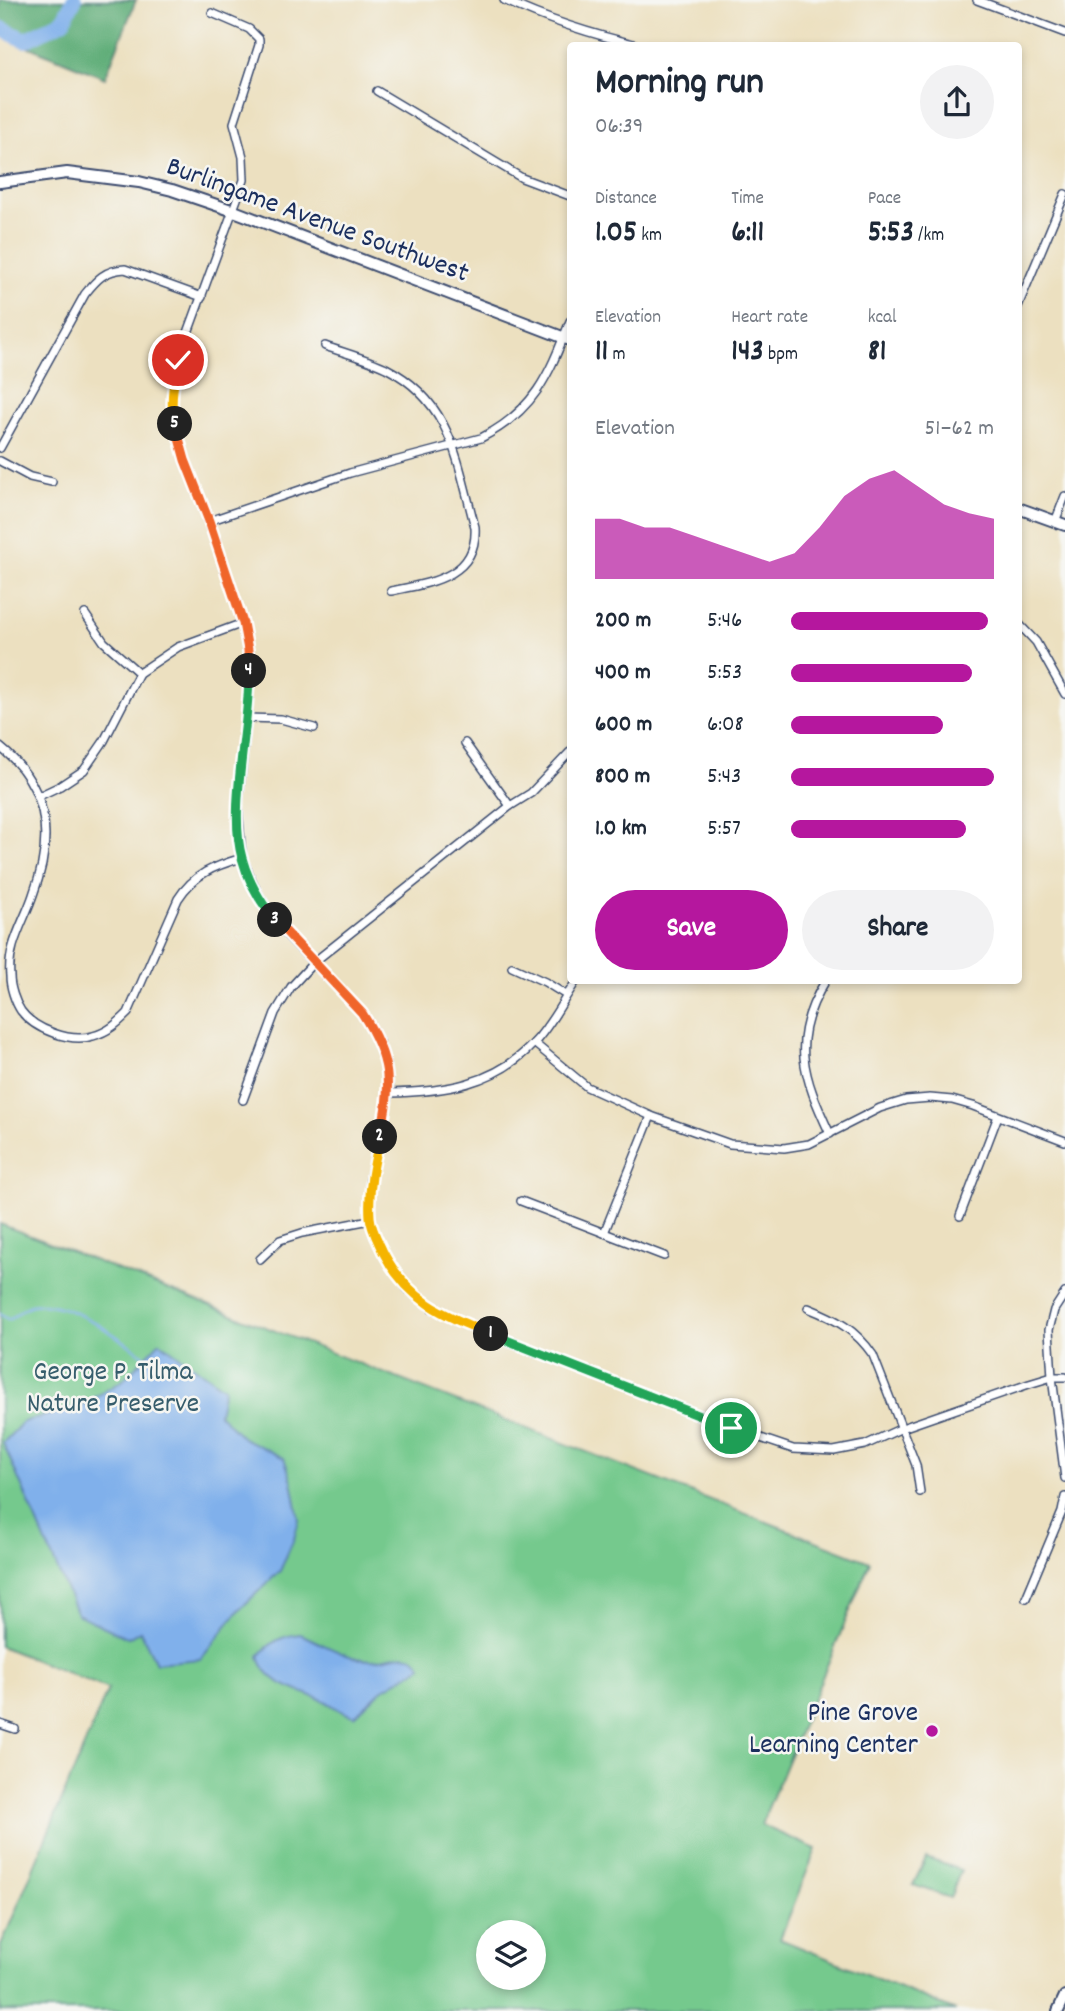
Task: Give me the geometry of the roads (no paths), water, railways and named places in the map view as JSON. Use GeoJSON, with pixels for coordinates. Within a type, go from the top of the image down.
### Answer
{"type":"FeatureCollection","features":[{"type":"Feature","properties":{"kind":"street"},"geometry":{"type":"LineString","coordinates":[[504,0],[581,31],[628,42]]}},
{"type":"Feature","properties":{"kind":"street"},"geometry":{"type":"LineString","coordinates":[[977,0],[1065,33]]}},
{"type":"Feature","properties":{"kind":"street"},"geometry":{"type":"LineString","coordinates":[[212,13],[248,29],[259,39],[260,45],[234,124],[243,158],[244,180],[178,360],[172,414],[185,460],[209,521],[243,623],[248,650],[247,718],[238,806],[242,858],[268,911],[286,934],[362,1013],[371,1026],[383,1057],[389,1093],[370,1181],[370,1220],[390,1264],[407,1288],[432,1308],[493,1335],[731,1428],[793,1448],[834,1451],[865,1445],[902,1428],[1052,1377],[1065,1377]]}},
{"type":"Feature","properties":{"kind":"street"},"geometry":{"type":"LineString","coordinates":[[377,91],[522,178],[567,195]]}},
{"type":"Feature","properties":{"kind":"street","name":"Burlingame Avenue Southwest"},"geometry":{"type":"LineString","coordinates":[[0,182],[66,173],[139,182],[234,211],[567,339]]}},
{"type":"Feature","properties":{"kind":"street"},"geometry":{"type":"LineString","coordinates":[[1022,294],[1065,194]]}},
{"type":"Feature","properties":{"kind":"street"},"geometry":{"type":"LineString","coordinates":[[0,448],[85,294],[99,276],[112,270],[125,269],[202,297]]}},
{"type":"Feature","properties":{"kind":"street"},"geometry":{"type":"LineString","coordinates":[[209,521],[350,473],[481,438],[499,428],[531,401],[567,339]]}},
{"type":"Feature","properties":{"kind":"street"},"geometry":{"type":"LineString","coordinates":[[325,346],[384,368],[414,385],[439,414],[453,444],[475,527],[469,559],[461,568],[446,576],[391,591]]}},
{"type":"Feature","properties":{"kind":"street"},"geometry":{"type":"LineString","coordinates":[[0,461],[30,477],[52,482]]}},
{"type":"Feature","properties":{"kind":"street"},"geometry":{"type":"LineString","coordinates":[[1022,510],[1060,524],[1065,496]]}},
{"type":"Feature","properties":{"kind":"street"},"geometry":{"type":"LineString","coordinates":[[85,614],[104,642],[139,673]]}},
{"type":"Feature","properties":{"kind":"street"},"geometry":{"type":"LineString","coordinates":[[39,796],[84,770],[103,741],[139,673],[178,647],[243,623]]}},
{"type":"Feature","properties":{"kind":"street"},"geometry":{"type":"LineString","coordinates":[[1022,627],[1061,676],[1065,694]]}},
{"type":"Feature","properties":{"kind":"street"},"geometry":{"type":"LineString","coordinates":[[247,718],[281,719],[314,728]]}},
{"type":"Feature","properties":{"kind":"street"},"geometry":{"type":"LineString","coordinates":[[465,743],[510,806]]}},
{"type":"Feature","properties":{"kind":"street"},"geometry":{"type":"LineString","coordinates":[[0,747],[25,773],[39,796],[44,813],[44,859],[33,896],[14,941],[9,975],[22,1012],[46,1030],[61,1036],[92,1037],[116,1025],[128,1013],[178,899],[186,887],[200,873],[242,858]]}},
{"type":"Feature","properties":{"kind":"street"},"geometry":{"type":"LineString","coordinates":[[243,1100],[275,1013],[291,987],[314,961],[510,806],[531,793],[567,755]]}},
{"type":"Feature","properties":{"kind":"street"},"geometry":{"type":"LineString","coordinates":[[512,967],[545,982],[566,996]]}},
{"type":"Feature","properties":{"kind":"street"},"geometry":{"type":"LineString","coordinates":[[389,1093],[448,1090],[474,1083],[507,1066],[534,1042],[574,984]]}},
{"type":"Feature","properties":{"kind":"street"},"geometry":{"type":"LineString","coordinates":[[824,984],[810,1014],[803,1060],[812,1095],[830,1134]]}},
{"type":"Feature","properties":{"kind":"street"},"geometry":{"type":"LineString","coordinates":[[534,1042],[587,1087],[651,1116],[730,1144],[784,1148],[809,1144],[880,1108],[906,1100],[930,1098],[952,1100],[1065,1142]]}},
{"type":"Feature","properties":{"kind":"street"},"geometry":{"type":"LineString","coordinates":[[604,1233],[651,1116]]}},
{"type":"Feature","properties":{"kind":"street"},"geometry":{"type":"LineString","coordinates":[[960,1216],[998,1116]]}},
{"type":"Feature","properties":{"kind":"street"},"geometry":{"type":"LineString","coordinates":[[521,1201],[664,1256]]}},
{"type":"Feature","properties":{"kind":"street"},"geometry":{"type":"LineString","coordinates":[[260,1259],[280,1240],[370,1220]]}},
{"type":"Feature","properties":{"kind":"street"},"geometry":{"type":"LineString","coordinates":[[1065,1293],[1054,1310],[1049,1330],[1065,1478]]}},
{"type":"Feature","properties":{"kind":"street"},"geometry":{"type":"LineString","coordinates":[[808,1308],[845,1325],[863,1341],[873,1355],[916,1465],[920,1492]]}},
{"type":"Feature","properties":{"kind":"street"},"geometry":{"type":"LineString","coordinates":[[1026,1598],[1045,1556],[1065,1497]]}},
{"type":"Feature","properties":{"kind":"street"},"geometry":{"type":"LineString","coordinates":[[0,1724],[15,1729]]}},
{"type":"Feature","properties":{"kind":"street"},"geometry":{"type":"LineString","coordinates":[[1058,2011],[1065,1996]]}},
{"type":"Feature","properties":{"kind":"water"},"geometry":{"type":"Polygon","coordinates":[[[160,1342],[224,1388],[219,1414],[243,1438],[284,1458],[292,1481],[299,1520],[280,1571],[240,1609],[201,1659],[156,1663],[140,1631],[128,1638],[77,1614],[3,1443],[23,1422],[80,1406],[122,1381],[160,1342]]]}},
{"type":"Feature","properties":{"kind":"water"},"geometry":{"type":"Polygon","coordinates":[[[300,1634],[354,1657],[372,1660],[406,1655],[418,1660],[422,1666],[382,1690],[355,1716],[349,1715],[325,1701],[275,1680],[262,1666],[259,1656],[268,1647],[277,1640],[300,1634]]]}},
{"type":"Feature","properties":{"kind":"waterway"},"geometry":{"type":"LineString","coordinates":[[0,28],[25,40],[63,21],[74,0]]}},
{"type":"Feature","properties":{"kind":"waterway"},"geometry":{"type":"LineString","coordinates":[[0,1314],[9,1320],[32,1305],[61,1307],[92,1321],[146,1357]]}},
{"type":"Feature","properties":{"kind":"place","name":"Pine Grove Learning Center"},"geometry":{"type":"Point","coordinates":[932,1731]}},
{"type":"Feature","properties":{"kind":"park label","name":"George P. Tilma Nature Preserve"},"geometry":{"type":"Point","coordinates":[113,1390]}}]}
